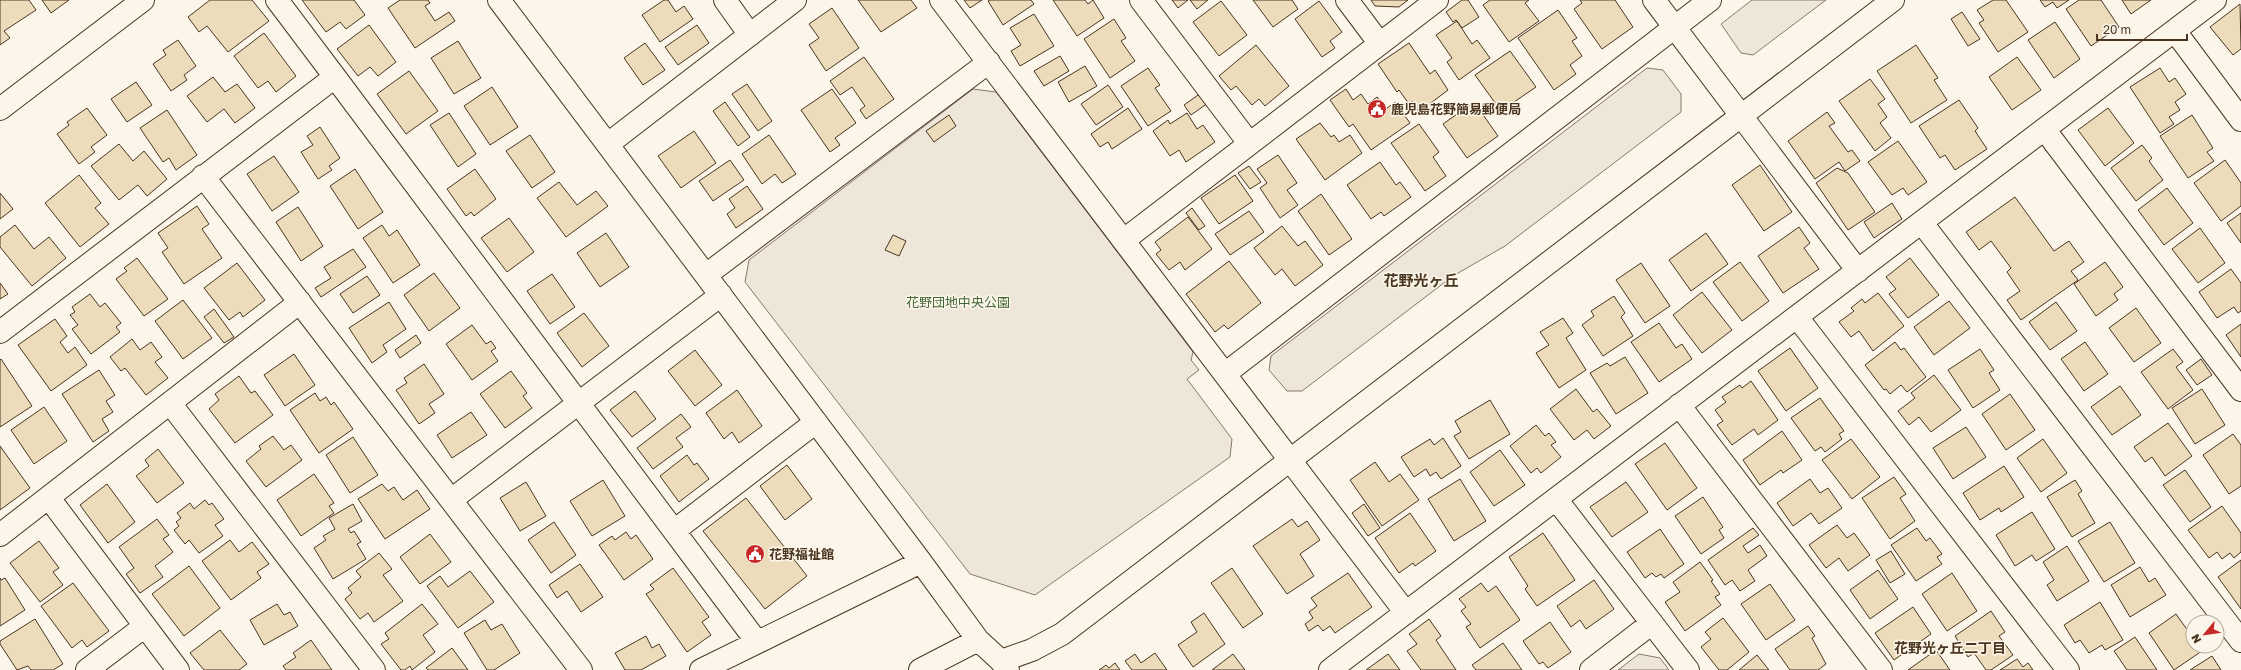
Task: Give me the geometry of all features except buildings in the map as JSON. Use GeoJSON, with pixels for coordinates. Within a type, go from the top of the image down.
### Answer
{"type":"FeatureCollection","features":[{"type":"Feature","properties":{"kind":"street"},"geometry":{"type":"LineString","coordinates":[[0,109],[143,0]]}},
{"type":"Feature","properties":{"kind":"street"},"geometry":{"type":"LineString","coordinates":[[277,0],[757,642]]}},
{"type":"Feature","properties":{"kind":"street"},"geometry":{"type":"LineString","coordinates":[[499,0],[978,640],[1005,665],[1062,634],[1292,461],[1894,0]]}},
{"type":"Feature","properties":{"kind":"street"},"geometry":{"type":"LineString","coordinates":[[724,0],[750,35]]}},
{"type":"Feature","properties":{"kind":"street"},"geometry":{"type":"LineString","coordinates":[[608,144],[795,0]]}},
{"type":"Feature","properties":{"kind":"street"},"geometry":{"type":"LineString","coordinates":[[942,0],[1226,373],[1406,613]]}},
{"type":"Feature","properties":{"kind":"street"},"geometry":{"type":"LineString","coordinates":[[1142,0],[1249,143]]}},
{"type":"Feature","properties":{"kind":"street"},"geometry":{"type":"LineString","coordinates":[[1347,0],[1380,44]]}},
{"type":"Feature","properties":{"kind":"street"},"geometry":{"type":"LineString","coordinates":[[1124,240],[1437,0]]}},
{"type":"Feature","properties":{"kind":"street"},"geometry":{"type":"LineString","coordinates":[[1654,0],[1858,271]]}},
{"type":"Feature","properties":{"kind":"street"},"geometry":{"type":"LineString","coordinates":[[1226,373],[1710,0]]}},
{"type":"Feature","properties":{"kind":"street"},"geometry":{"type":"LineString","coordinates":[[1330,670],[2215,0]]}},
{"type":"Feature","properties":{"kind":"street"},"geometry":{"type":"LineString","coordinates":[[2175,31],[2241,120]]}},
{"type":"Feature","properties":{"kind":"street"},"geometry":{"type":"LineString","coordinates":[[706,275],[989,62]]}},
{"type":"Feature","properties":{"kind":"street"},"geometry":{"type":"LineString","coordinates":[[0,332],[335,77]]}},
{"type":"Feature","properties":{"kind":"street"},"geometry":{"type":"LineString","coordinates":[[2045,130],[2241,390]]}},
{"type":"Feature","properties":{"kind":"street"},"geometry":{"type":"LineString","coordinates":[[203,176],[581,670]]}},
{"type":"Feature","properties":{"kind":"street"},"geometry":{"type":"LineString","coordinates":[[1922,223],[2241,641]]}},
{"type":"Feature","properties":{"kind":"street"},"geometry":{"type":"LineString","coordinates":[[451,500],[721,295]]}},
{"type":"Feature","properties":{"kind":"street"},"geometry":{"type":"LineString","coordinates":[[0,535],[300,302]]}},
{"type":"Feature","properties":{"kind":"street"},"geometry":{"type":"LineString","coordinates":[[1797,317],[2068,670]]}},
{"type":"Feature","properties":{"kind":"street"},"geometry":{"type":"LineString","coordinates":[[170,403],[374,670]]}},
{"type":"Feature","properties":{"kind":"street"},"geometry":{"type":"LineString","coordinates":[[1679,406],[1881,670]]}},
{"type":"Feature","properties":{"kind":"street"},"geometry":{"type":"LineString","coordinates":[[674,531],[816,422]]}},
{"type":"Feature","properties":{"kind":"street"},"geometry":{"type":"LineString","coordinates":[[49,498],[178,670]]}},
{"type":"Feature","properties":{"kind":"street"},"geometry":{"type":"LineString","coordinates":[[1556,499],[1688,670]]}},
{"type":"Feature","properties":{"kind":"street"},"geometry":{"type":"LineString","coordinates":[[700,670],[921,562]]}},
{"type":"Feature","properties":{"kind":"street"},"geometry":{"type":"LineString","coordinates":[[1591,670],[1652,623]]}},
{"type":"Feature","properties":{"kind":"street"},"geometry":{"type":"LineString","coordinates":[[87,670],[145,626]]}},
{"type":"Feature","properties":{"kind":"street"},"geometry":{"type":"LineString","coordinates":[[920,670],[978,640]]}},
{"type":"Feature","properties":{"kind":"green space"},"geometry":{"type":"Polygon","coordinates":[[[1752,0],[1826,0],[1753,55],[1741,53],[1721,24],[1752,0]]]}},
{"type":"Feature","properties":{"kind":"green space"},"geometry":{"type":"Polygon","coordinates":[[[1647,68],[1663,70],[1681,94],[1681,112],[1505,246],[1453,276],[1302,391],[1287,391],[1269,370],[1271,356],[1647,68]]]}},
{"type":"Feature","properties":{"kind":"green space","name":"花野団地中央公園"},"geometry":{"type":"Polygon","coordinates":[[[973,89],[996,92],[1193,352],[1191,360],[1199,370],[1187,379],[1232,439],[1230,457],[1035,595],[970,574],[745,282],[749,260],[973,89]]]}},
{"type":"Feature","properties":{"kind":"green space"},"geometry":{"type":"Polygon","coordinates":[[[1639,654],[1660,658],[1669,670],[1618,670],[1639,654]]]}},
{"type":"Feature","properties":{"kind":"place","name":"鹿児島花野簡易郵便局"},"geometry":{"type":"Point","coordinates":[1377,109]}},
{"type":"Feature","properties":{"kind":"place","name":"花野福祉館"},"geometry":{"type":"Point","coordinates":[755,554]}},
{"type":"Feature","properties":{"kind":"district","name":"花野光ヶ丘"},"geometry":{"type":"Point","coordinates":[1421,280]}},
{"type":"Feature","properties":{"kind":"district","name":"花野光ヶ丘二丁目"},"geometry":{"type":"Point","coordinates":[1950,647]}}]}
